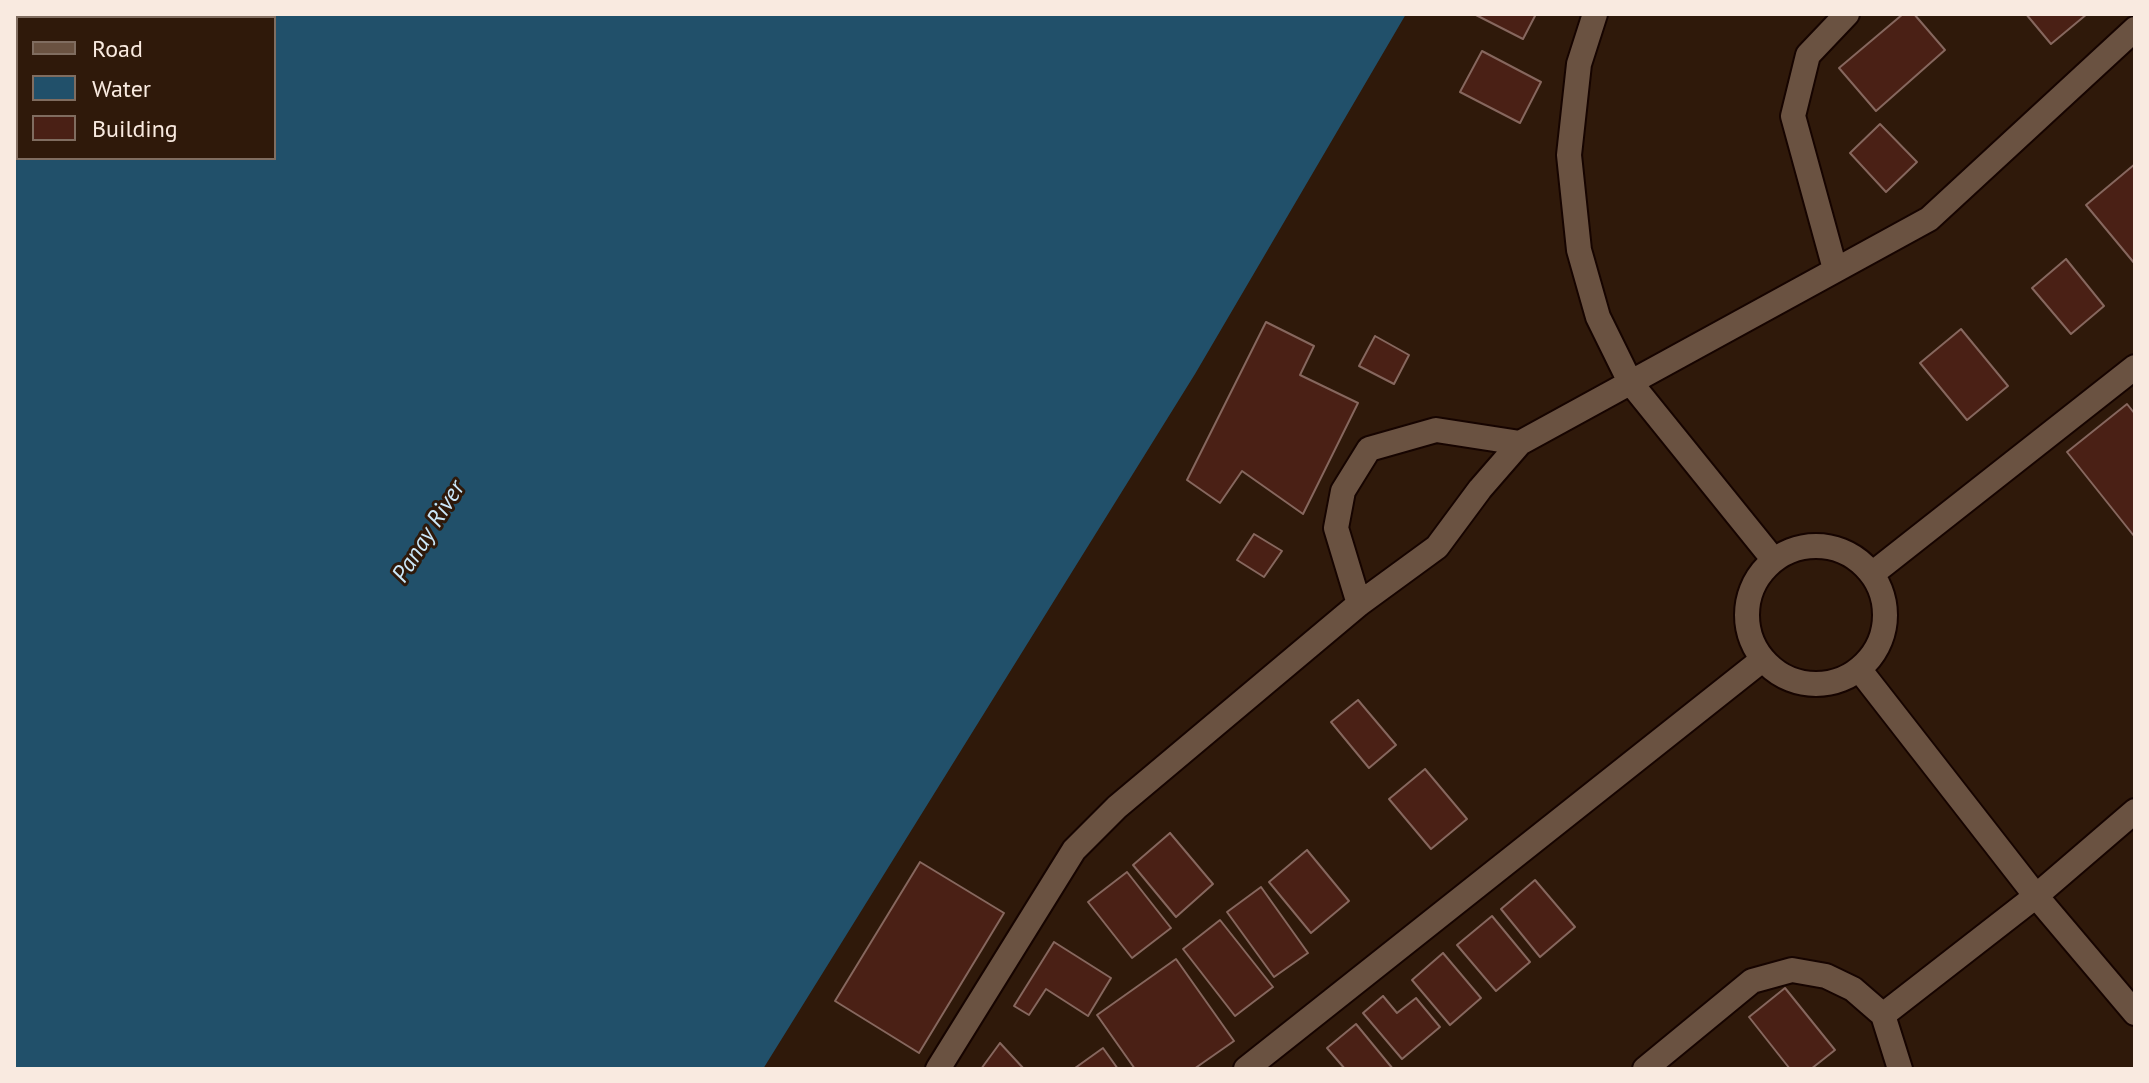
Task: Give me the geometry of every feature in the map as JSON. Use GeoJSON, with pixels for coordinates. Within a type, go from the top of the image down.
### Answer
{"type":"FeatureCollection","features":[{"type":"Feature","properties":{"kind":"street"},"geometry":{"type":"LineString","coordinates":[[1595,14],[1579,64],[1569,155],[1579,250],[1598,317],[1630,382],[1773,559]]}},
{"type":"Feature","properties":{"kind":"street"},"geometry":{"type":"LineString","coordinates":[[1835,269],[1793,116],[1808,55],[1847,14]]}},
{"type":"Feature","properties":{"kind":"street"},"geometry":{"type":"LineString","coordinates":[[938,1069],[1074,850],[1117,807],[1359,604],[1437,547],[1480,489],[1520,443],[1929,219],[2135,29]]}},
{"type":"Feature","properties":{"kind":"street"},"geometry":{"type":"LineString","coordinates":[[1872,574],[2135,367]]}},
{"type":"Feature","properties":{"kind":"street"},"geometry":{"type":"LineString","coordinates":[[1359,604],[1336,528],[1343,491],[1369,449],[1436,430],[1520,443]]}},
{"type":"Feature","properties":{"kind":"street"},"geometry":{"type":"LineString","coordinates":[[1814,545],[1836,548],[1857,558],[1872,574],[1882,592],[1886,614],[1883,635],[1874,654],[1859,669],[1841,680],[1819,685],[1797,683],[1778,675],[1762,660],[1750,641],[1746,619],[1748,596],[1758,576],[1773,559],[1793,549],[1814,545]]}},
{"type":"Feature","properties":{"kind":"street"},"geometry":{"type":"LineString","coordinates":[[1246,1069],[1762,660]]}},
{"type":"Feature","properties":{"kind":"street"},"geometry":{"type":"LineString","coordinates":[[1859,669],[2036,896],[2135,1013]]}},
{"type":"Feature","properties":{"kind":"street"},"geometry":{"type":"LineString","coordinates":[[1883,1015],[2036,896],[2135,811]]}},
{"type":"Feature","properties":{"kind":"street"},"geometry":{"type":"LineString","coordinates":[[1645,1069],[1752,981],[1792,970],[1826,976],[1853,989],[1883,1015],[1900,1069]]}},
{"type":"Feature","properties":{"kind":"water","name":"Panay River"},"geometry":{"type":"Polygon","coordinates":[[[1406,14],[1195,374],[763,1069],[14,1069],[14,50],[16,47],[16,160],[276,160],[276,16],[34,16],[1406,14]]]}},
{"type":"Feature","properties":{"kind":"building"},"geometry":{"type":"Polygon","coordinates":[[[1474,14],[1536,14],[1523,39],[1474,14]]]}},
{"type":"Feature","properties":{"kind":"building"},"geometry":{"type":"Polygon","coordinates":[[[1903,14],[1914,14],[1945,50],[1876,111],[1839,68],[1903,14]]]}},
{"type":"Feature","properties":{"kind":"building"},"geometry":{"type":"Polygon","coordinates":[[[2026,14],[2087,14],[2051,44],[2026,14]]]}},
{"type":"Feature","properties":{"kind":"building"},"geometry":{"type":"Polygon","coordinates":[[[1482,51],[1541,82],[1520,123],[1460,92],[1482,51]]]}},
{"type":"Feature","properties":{"kind":"building"},"geometry":{"type":"Polygon","coordinates":[[[1880,124],[1917,162],[1886,192],[1850,153],[1880,124]]]}},
{"type":"Feature","properties":{"kind":"building"},"geometry":{"type":"Polygon","coordinates":[[[2135,164],[2135,264],[2086,205],[2135,164]]]}},
{"type":"Feature","properties":{"kind":"building"},"geometry":{"type":"Polygon","coordinates":[[[2066,259],[2104,306],[2071,334],[2032,288],[2066,259]]]}},
{"type":"Feature","properties":{"kind":"building"},"geometry":{"type":"Polygon","coordinates":[[[1266,322],[1314,346],[1300,375],[1358,403],[1303,514],[1242,471],[1220,503],[1187,480],[1266,322]]]}},
{"type":"Feature","properties":{"kind":"building"},"geometry":{"type":"Polygon","coordinates":[[[1961,329],[2008,386],[1967,420],[1920,363],[1961,329]]]}},
{"type":"Feature","properties":{"kind":"building"},"geometry":{"type":"Polygon","coordinates":[[[1375,336],[1409,355],[1394,384],[1359,366],[1375,336]]]}},
{"type":"Feature","properties":{"kind":"building"},"geometry":{"type":"Polygon","coordinates":[[[2127,404],[2135,414],[2134,536],[2067,452],[2127,404]]]}},
{"type":"Feature","properties":{"kind":"building"},"geometry":{"type":"Polygon","coordinates":[[[1254,534],[1282,551],[1264,577],[1237,560],[1254,534]]]}},
{"type":"Feature","properties":{"kind":"building"},"geometry":{"type":"Polygon","coordinates":[[[1358,700],[1396,745],[1369,768],[1331,722],[1358,700]]]}},
{"type":"Feature","properties":{"kind":"building"},"geometry":{"type":"Polygon","coordinates":[[[1425,769],[1467,819],[1431,849],[1389,799],[1425,769]]]}},
{"type":"Feature","properties":{"kind":"building"},"geometry":{"type":"Polygon","coordinates":[[[1170,833],[1213,884],[1176,917],[1133,865],[1170,833]]]}},
{"type":"Feature","properties":{"kind":"building"},"geometry":{"type":"Polygon","coordinates":[[[1307,850],[1349,901],[1311,933],[1269,882],[1307,850]]]}},
{"type":"Feature","properties":{"kind":"building"},"geometry":{"type":"Polygon","coordinates":[[[920,862],[1004,913],[919,1053],[835,1001],[920,862]]]}},
{"type":"Feature","properties":{"kind":"building"},"geometry":{"type":"Polygon","coordinates":[[[1127,872],[1171,928],[1132,958],[1088,902],[1127,872]]]}},
{"type":"Feature","properties":{"kind":"building"},"geometry":{"type":"Polygon","coordinates":[[[1535,880],[1575,927],[1540,957],[1501,909],[1535,880]]]}},
{"type":"Feature","properties":{"kind":"building"},"geometry":{"type":"Polygon","coordinates":[[[1261,887],[1308,953],[1274,977],[1227,912],[1261,887]]]}},
{"type":"Feature","properties":{"kind":"building"},"geometry":{"type":"Polygon","coordinates":[[[1492,916],[1530,962],[1496,991],[1457,945],[1492,916]]]}},
{"type":"Feature","properties":{"kind":"building"},"geometry":{"type":"Polygon","coordinates":[[[1220,920],[1273,987],[1235,1016],[1183,949],[1220,920]]]}},
{"type":"Feature","properties":{"kind":"building"},"geometry":{"type":"Polygon","coordinates":[[[1054,942],[1111,978],[1088,1016],[1046,989],[1029,1015],[1014,1006],[1054,942]]]}},
{"type":"Feature","properties":{"kind":"building"},"geometry":{"type":"Polygon","coordinates":[[[1443,953],[1481,998],[1450,1025],[1412,980],[1443,953]]]}},
{"type":"Feature","properties":{"kind":"building"},"geometry":{"type":"Polygon","coordinates":[[[1176,959],[1234,1041],[1194,1069],[1135,1069],[1097,1015],[1176,959]]]}},
{"type":"Feature","properties":{"kind":"building"},"geometry":{"type":"Polygon","coordinates":[[[1785,988],[1835,1050],[1811,1069],[1790,1069],[1749,1017],[1785,988]]]}},
{"type":"Feature","properties":{"kind":"building"},"geometry":{"type":"Polygon","coordinates":[[[1383,996],[1397,1013],[1416,998],[1440,1027],[1402,1059],[1363,1013],[1383,996]]]}},
{"type":"Feature","properties":{"kind":"building"},"geometry":{"type":"Polygon","coordinates":[[[1356,1024],[1393,1069],[1345,1069],[1327,1048],[1356,1024]]]}},
{"type":"Feature","properties":{"kind":"building"},"geometry":{"type":"Polygon","coordinates":[[[1000,1043],[1024,1069],[981,1069],[1000,1043]]]}},
{"type":"Feature","properties":{"kind":"building"},"geometry":{"type":"Polygon","coordinates":[[[1103,1048],[1118,1069],[1075,1068],[1103,1048]]]}}]}
